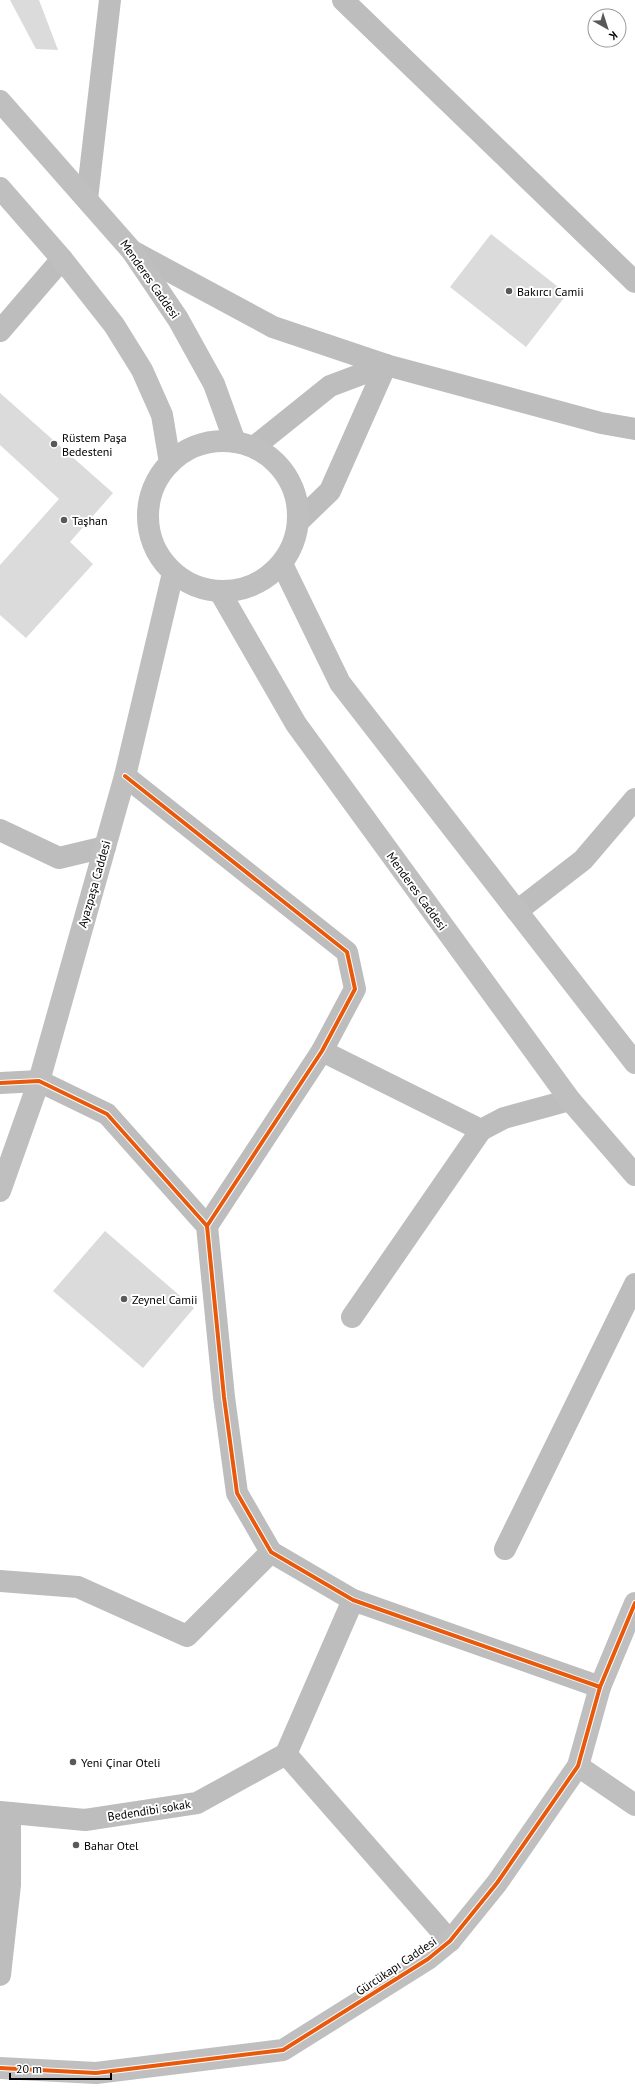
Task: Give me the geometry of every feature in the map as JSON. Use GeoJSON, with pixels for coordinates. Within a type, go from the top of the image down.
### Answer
{"type":"FeatureCollection","features":[{"type":"Feature","properties":{"kind":"main road","name":"Menderes Caddesi"},"geometry":{"type":"LineString","coordinates":[[0,101],[132,251],[178,319],[214,384],[244,444]]}},
{"type":"Feature","properties":{"kind":"main road"},"geometry":{"type":"LineString","coordinates":[[0,188],[62,259],[114,325],[142,370],[162,415],[170,463]]}},
{"type":"Feature","properties":{"kind":"main road"},"geometry":{"type":"LineString","coordinates":[[211,442],[244,444],[273,459],[288,477],[297,498],[299,521],[293,544],[282,564],[264,579],[243,589],[220,592],[194,586],[173,573],[157,553],[148,529],[148,505],[153,490],[156,482],[170,463],[189,449],[211,442]]}},
{"type":"Feature","properties":{"kind":"main road"},"geometry":{"type":"LineString","coordinates":[[282,564],[340,683],[635,1062]]}},
{"type":"Feature","properties":{"kind":"main road","name":"Ayazpaşa Caddesi"},"geometry":{"type":"LineString","coordinates":[[0,1191],[39,1081],[125,776],[173,573]]}},
{"type":"Feature","properties":{"kind":"main road","name":"Menderes Caddesi"},"geometry":{"type":"LineString","coordinates":[[220,592],[296,724],[570,1100],[635,1175]]}},
{"type":"Feature","properties":{"kind":"main road","name":"Gürcükapı Caddesi"},"geometry":{"type":"LineString","coordinates":[[0,2068],[96,2073],[283,2050],[428,1959],[450,1941],[497,1883],[578,1766],[600,1686],[635,1603]]}},
{"type":"Feature","properties":{"kind":"main road"},"geometry":{"type":"LineString","coordinates":[[578,1766],[635,1805]]}},
{"type":"Feature","properties":{"kind":"street"},"geometry":{"type":"LineString","coordinates":[[87,200],[110,0]]}},
{"type":"Feature","properties":{"kind":"street"},"geometry":{"type":"LineString","coordinates":[[348,2],[635,282]]}},
{"type":"Feature","properties":{"kind":"street"},"geometry":{"type":"LineString","coordinates":[[132,251],[273,327],[386,365],[601,423],[635,429]]}},
{"type":"Feature","properties":{"kind":"street"},"geometry":{"type":"LineString","coordinates":[[0,330],[62,259]]}},
{"type":"Feature","properties":{"kind":"street"},"geometry":{"type":"LineString","coordinates":[[244,444],[330,386],[386,365]]}},
{"type":"Feature","properties":{"kind":"street"},"geometry":{"type":"LineString","coordinates":[[299,521],[330,491],[386,365]]}},
{"type":"Feature","properties":{"kind":"street"},"geometry":{"type":"LineString","coordinates":[[125,776],[347,952],[355,989],[322,1051],[207,1226]]}},
{"type":"Feature","properties":{"kind":"street"},"geometry":{"type":"LineString","coordinates":[[517,911],[583,860],[635,799]]}},
{"type":"Feature","properties":{"kind":"street"},"geometry":{"type":"LineString","coordinates":[[0,830],[59,858],[105,847]]}},
{"type":"Feature","properties":{"kind":"street"},"geometry":{"type":"LineString","coordinates":[[322,1051],[480,1130]]}},
{"type":"Feature","properties":{"kind":"street"},"geometry":{"type":"LineString","coordinates":[[0,1083],[39,1081],[107,1114],[207,1226],[224,1397],[237,1493],[271,1552],[353,1600],[600,1686]]}},
{"type":"Feature","properties":{"kind":"street"},"geometry":{"type":"LineString","coordinates":[[352,1317],[480,1130],[504,1118],[570,1100]]}},
{"type":"Feature","properties":{"kind":"street"},"geometry":{"type":"LineString","coordinates":[[505,1549],[635,1284]]}},
{"type":"Feature","properties":{"kind":"street"},"geometry":{"type":"LineString","coordinates":[[0,1581],[78,1587],[187,1636],[271,1552]]}},
{"type":"Feature","properties":{"kind":"street"},"geometry":{"type":"LineString","coordinates":[[353,1600],[286,1754],[450,1941]]}},
{"type":"Feature","properties":{"kind":"street","name":"Bedendibi sokak"},"geometry":{"type":"LineString","coordinates":[[5,1813],[86,1820],[197,1803],[286,1754]]}},
{"type":"Feature","properties":{"kind":"street"},"geometry":{"type":"LineString","coordinates":[[0,1975],[5,1884],[5,1813]]}},
{"type":"Feature","properties":{"kind":"building"},"geometry":{"type":"Polygon","coordinates":[[[10,0],[39,0],[58,50],[36,49],[10,0]]]}},
{"type":"Feature","properties":{"kind":"building","name":"Bakırcı Camii"},"geometry":{"type":"Polygon","coordinates":[[[491,234],[567,294],[526,347],[450,287],[491,234]]]}},
{"type":"Feature","properties":{"kind":"building","name":"Taşhan"},"geometry":{"type":"Polygon","coordinates":[[[0,393],[113,493],[70,542],[93,564],[26,638],[0,615],[0,565],[59,499],[0,445],[0,393]]]}},
{"type":"Feature","properties":{"kind":"building","name":"Zeynel Camii"},"geometry":{"type":"Polygon","coordinates":[[[105,1231],[194,1308],[143,1368],[53,1291],[105,1231]]]}},
{"type":"Feature","properties":{"kind":"cycle path"},"geometry":{"type":"LineString","coordinates":[[125,776],[347,952],[355,989],[322,1051],[207,1226]]}},
{"type":"Feature","properties":{"kind":"cycle path"},"geometry":{"type":"LineString","coordinates":[[0,1083],[39,1081],[107,1114],[207,1226],[224,1397],[237,1493],[271,1552],[353,1600],[600,1687]]}},
{"type":"Feature","properties":{"kind":"cycle path"},"geometry":{"type":"LineString","coordinates":[[0,2068],[96,2073],[283,2050],[428,1959],[450,1941],[497,1883],[578,1766],[600,1687],[635,1603]]}},
{"type":"Feature","properties":{"kind":"place","name":"Bakırcı Camii"},"geometry":{"type":"Point","coordinates":[509,291]}},
{"type":"Feature","properties":{"kind":"place","name":"Rüstem Paşa Bedesteni"},"geometry":{"type":"Point","coordinates":[54,444]}},
{"type":"Feature","properties":{"kind":"place","name":"Taşhan"},"geometry":{"type":"Point","coordinates":[64,520]}},
{"type":"Feature","properties":{"kind":"place","name":"Zeynel Camii"},"geometry":{"type":"Point","coordinates":[124,1299]}},
{"type":"Feature","properties":{"kind":"place","name":"Yeni Çinar Oteli"},"geometry":{"type":"Point","coordinates":[73,1762]}},
{"type":"Feature","properties":{"kind":"place","name":"Bahar Otel"},"geometry":{"type":"Point","coordinates":[76,1845]}}]}
